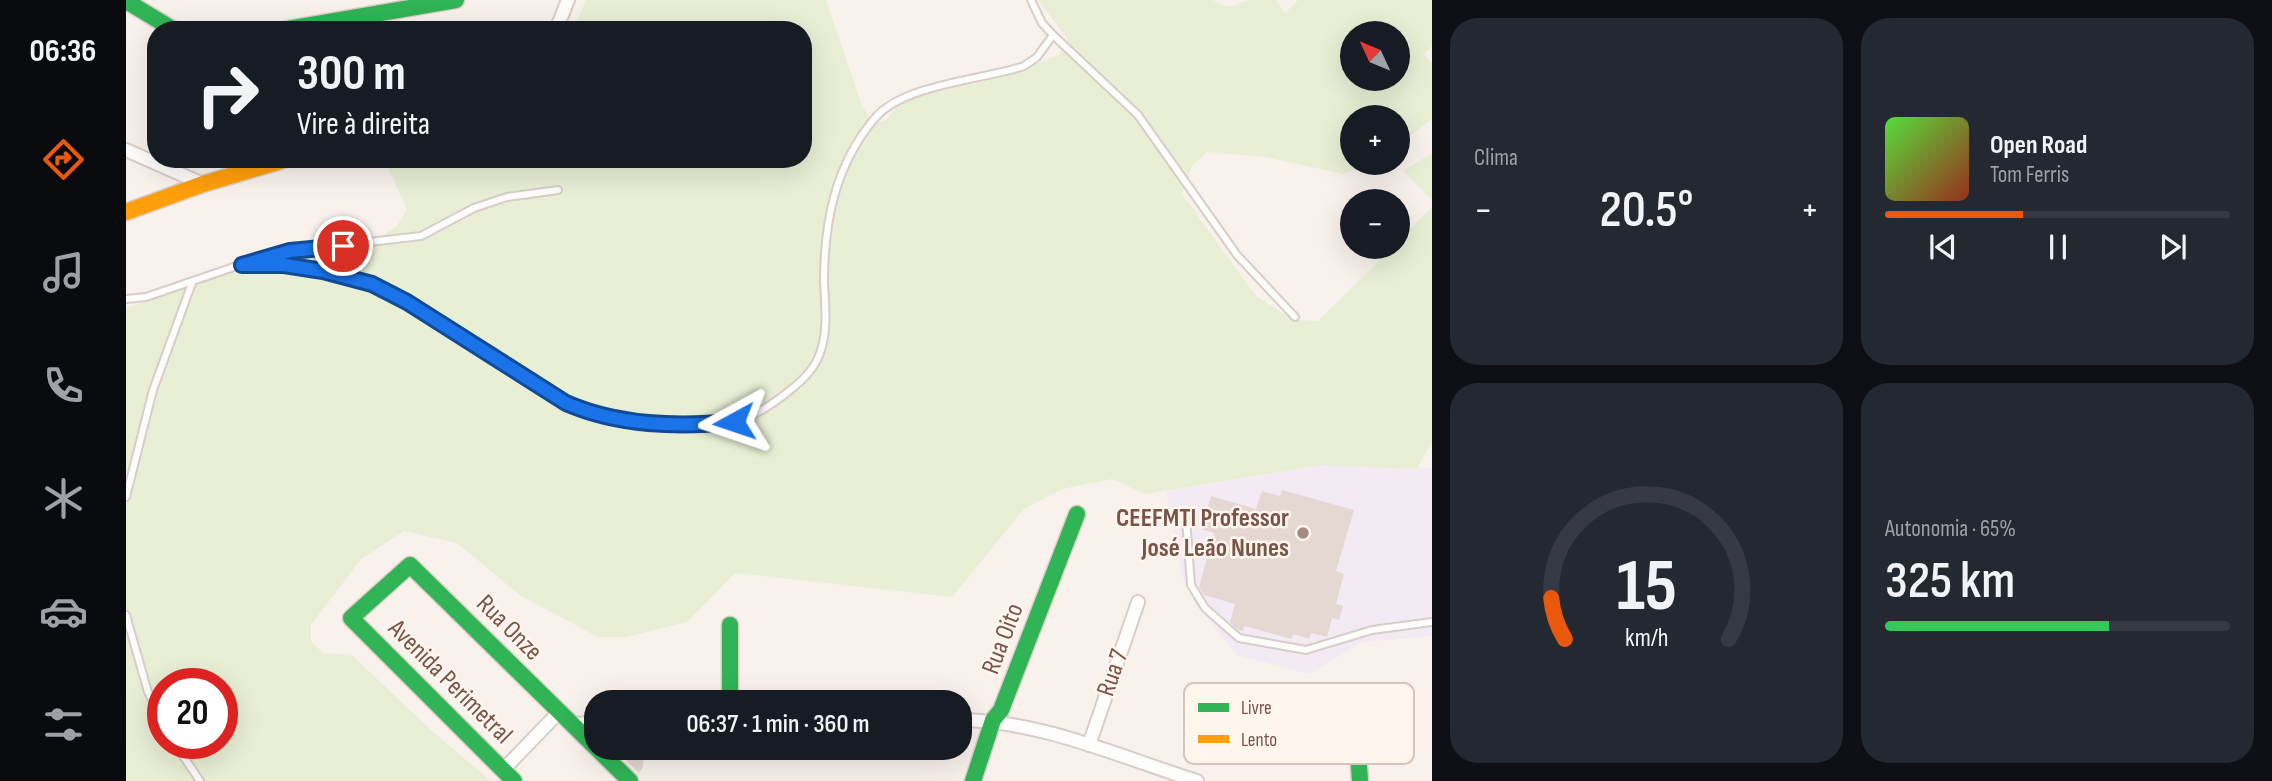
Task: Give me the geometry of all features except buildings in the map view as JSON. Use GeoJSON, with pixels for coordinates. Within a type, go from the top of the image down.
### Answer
{"type":"FeatureCollection","features":[{"type":"Feature","properties":{"kind":"street"},"geometry":{"type":"LineString","coordinates":[[334,21],[456,0]]}},
{"type":"Feature","properties":{"kind":"street"},"geometry":{"type":"LineString","coordinates":[[560,21],[568,0]]}},
{"type":"Feature","properties":{"kind":"street"},"geometry":{"type":"LineString","coordinates":[[126,1],[159,21]]}},
{"type":"Feature","properties":{"kind":"street"},"geometry":{"type":"LineString","coordinates":[[126,150],[147,159]]}},
{"type":"Feature","properties":{"kind":"street"},"geometry":{"type":"LineString","coordinates":[[167,168],[203,184]]}},
{"type":"Feature","properties":{"kind":"street"},"geometry":{"type":"LineString","coordinates":[[126,212],[257,168]]}},
{"type":"Feature","properties":{"kind":"street","name":"Rua Oito"},"geometry":{"type":"LineString","coordinates":[[973,781],[993,720],[1001,710],[1077,514]]}},
{"type":"Feature","properties":{"kind":"street","name":"Rua Onze"},"geometry":{"type":"LineString","coordinates":[[351,618],[410,565],[630,781]]}},
{"type":"Feature","properties":{"kind":"street","name":"Rua 7"},"geometry":{"type":"LineString","coordinates":[[1089,745],[1138,602]]}},
{"type":"Feature","properties":{"kind":"street","name":"Avenida Perimetral"},"geometry":{"type":"LineString","coordinates":[[351,618],[508,776]]}},
{"type":"Feature","properties":{"kind":"street"},"geometry":{"type":"LineString","coordinates":[[730,625],[730,690]]}},
{"type":"Feature","properties":{"kind":"street"},"geometry":{"type":"LineString","coordinates":[[508,776],[559,712]]}},
{"type":"Feature","properties":{"kind":"street"},"geometry":{"type":"LineString","coordinates":[[972,720],[993,720],[1089,745],[1197,781]]}},
{"type":"Feature","properties":{"kind":"street"},"geometry":{"type":"LineString","coordinates":[[571,724],[584,724]]}},
{"type":"Feature","properties":{"kind":"street"},"geometry":{"type":"LineString","coordinates":[[1149,781],[1153,768]]}},
{"type":"Feature","properties":{"kind":"lane"},"geometry":{"type":"LineString","coordinates":[[1031,0],[1042,23],[1053,35],[1138,115],[1237,254],[1295,317]]}},
{"type":"Feature","properties":{"kind":"lane"},"geometry":{"type":"LineString","coordinates":[[242,265],[284,265],[323,271],[372,284],[407,302],[566,403],[594,415],[623,421],[698,425],[734,422],[772,405],[782,397],[813,368],[821,351],[825,334],[824,242],[828,212],[839,177],[876,117],[891,104],[910,96],[1024,66],[1037,57],[1053,35]]}},
{"type":"Feature","properties":{"kind":"lane"},"geometry":{"type":"LineString","coordinates":[[126,299],[146,297],[290,251],[421,236],[474,208],[507,197],[558,191]]}},
{"type":"Feature","properties":{"kind":"lane"},"geometry":{"type":"LineString","coordinates":[[126,496],[153,390],[192,283]]}},
{"type":"Feature","properties":{"kind":"lane"},"geometry":{"type":"LineString","coordinates":[[1186,518],[1191,585],[1205,608],[1239,638],[1306,650],[1372,629],[1432,622]]}},
{"type":"Feature","properties":{"kind":"lane"},"geometry":{"type":"LineString","coordinates":[[126,615],[147,688]]}},
{"type":"Feature","properties":{"kind":"lane"},"geometry":{"type":"LineString","coordinates":[[185,759],[200,781]]}},
{"type":"Feature","properties":{"kind":"shaded area","name":"CEEFMTI Professor José Leão Nunes"},"geometry":{"type":"Polygon","coordinates":[[[1321,465],[1432,468],[1432,636],[1362,642],[1309,674],[1237,655],[1194,602],[1182,575],[1166,491],[1321,465]]]}},
{"type":"Feature","properties":{"kind":"green space"},"geometry":{"type":"Polygon","coordinates":[[[586,0],[826,0],[862,106],[874,123],[886,120],[902,100],[1003,77],[1059,55],[1066,47],[1067,38],[1038,0],[1213,0],[1225,6],[1234,6],[1252,0],[1276,0],[1285,13],[1298,0],[1432,0],[1432,46],[1424,54],[1432,63],[1432,119],[1410,136],[1410,105],[1340,105],[1340,173],[1265,157],[1207,152],[1192,166],[1182,194],[1256,296],[1293,320],[1318,321],[1381,259],[1410,259],[1410,229],[1432,207],[1432,441],[1417,469],[1321,465],[1145,494],[1112,479],[1062,489],[1024,509],[952,597],[735,573],[687,622],[627,637],[598,637],[521,596],[457,543],[404,531],[361,559],[311,625],[311,641],[323,653],[352,655],[432,731],[491,781],[126,781],[126,308],[225,273],[269,262],[363,248],[397,226],[407,209],[388,168],[812,168],[812,21],[577,21],[586,0]]]}},
{"type":"Feature","properties":{"kind":"green space"},"geometry":{"type":"Polygon","coordinates":[[[1432,153],[1432,200],[1407,175],[1410,175],[1410,167],[1432,153]]]}},
{"type":"Feature","properties":{"kind":"traffic: fast"},"geometry":{"type":"LineString","coordinates":[[334,21],[456,0]]}},
{"type":"Feature","properties":{"kind":"traffic: fast"},"geometry":{"type":"LineString","coordinates":[[126,1],[159,21]]}},
{"type":"Feature","properties":{"kind":"traffic: fast"},"geometry":{"type":"LineString","coordinates":[[973,781],[993,720],[1001,710],[1077,514]]}},
{"type":"Feature","properties":{"kind":"traffic: fast"},"geometry":{"type":"LineString","coordinates":[[514,781],[351,618],[410,565],[630,781]]}},
{"type":"Feature","properties":{"kind":"traffic: fast"},"geometry":{"type":"LineString","coordinates":[[730,625],[730,690]]}},
{"type":"Feature","properties":{"kind":"traffic: fast"},"geometry":{"type":"LineString","coordinates":[[1359,764],[1360,781]]}},
{"type":"Feature","properties":{"kind":"traffic: slow"},"geometry":{"type":"LineString","coordinates":[[126,212],[257,168]]}},
{"type":"Feature","properties":{"kind":"place","name":"CEEFMTI Professor José Leão Nunes"},"geometry":{"type":"Point","coordinates":[1303,533]}},
{"type":"Feature","properties":{"kind":"route"},"geometry":{"type":"LineString","coordinates":[[343,246],[290,251],[242,265],[284,265],[323,271],[372,284],[407,302],[566,403],[594,415],[623,421],[698,425],[734,422]]}}]}
